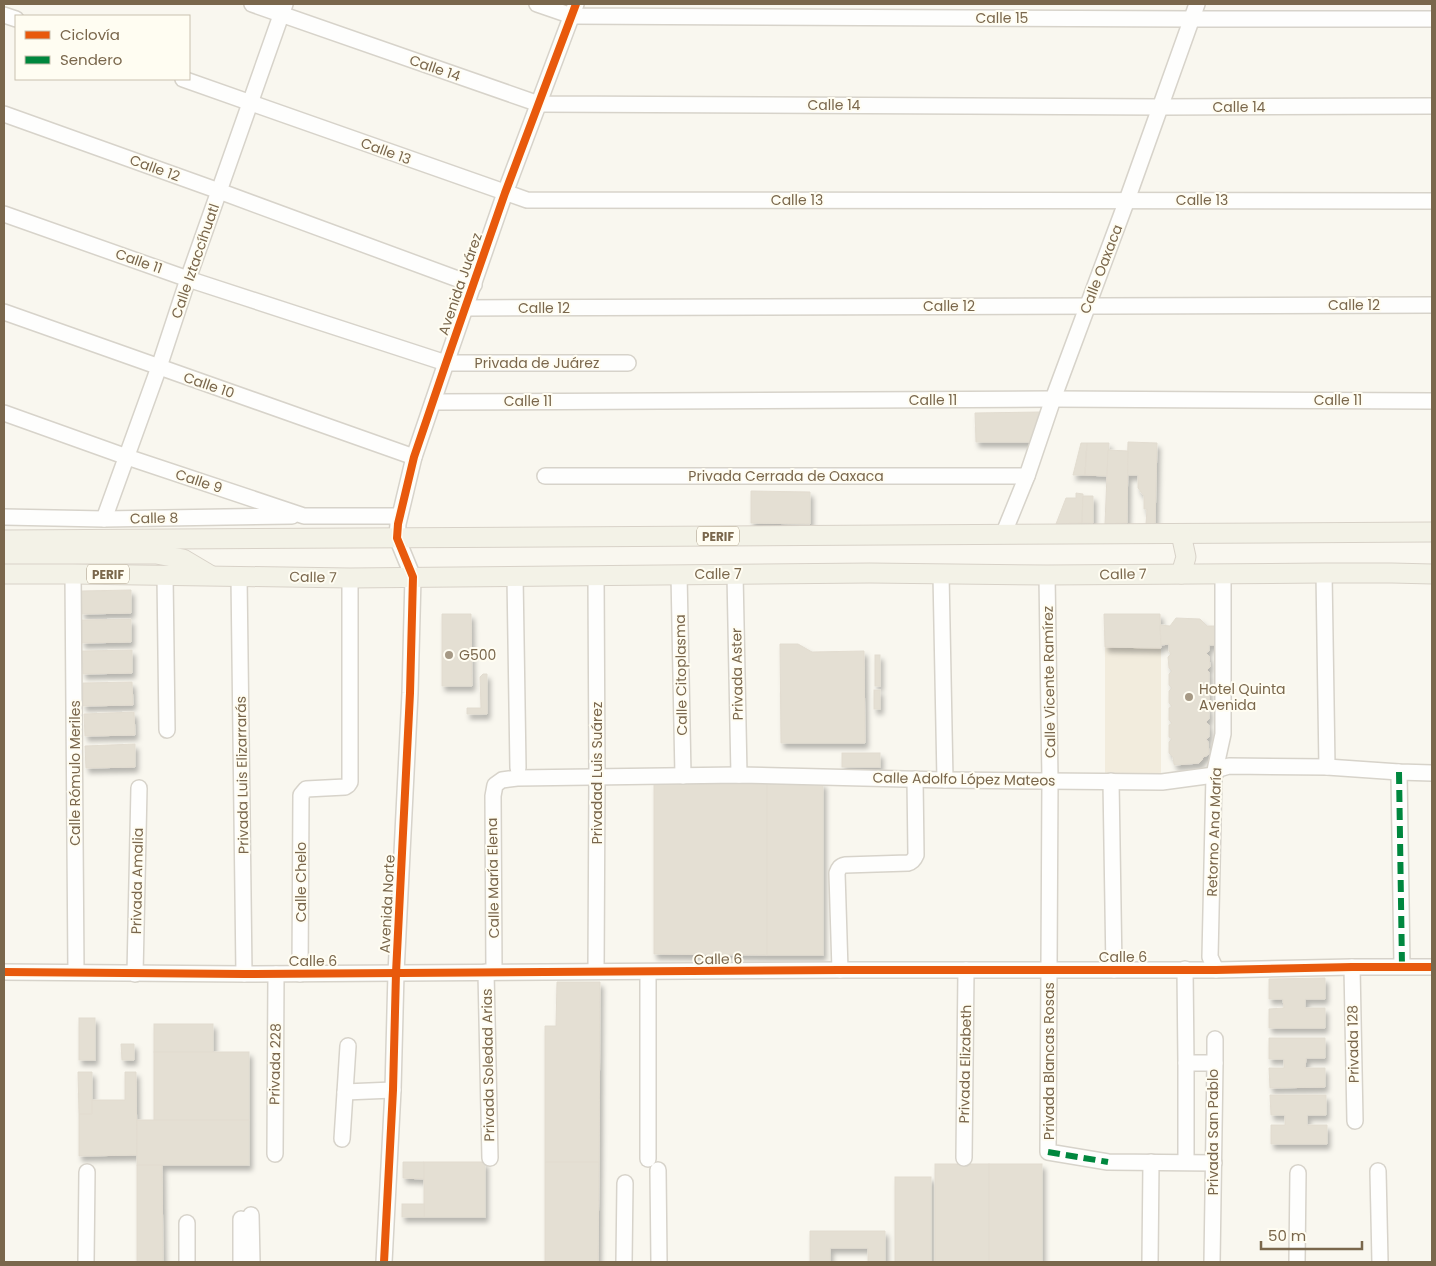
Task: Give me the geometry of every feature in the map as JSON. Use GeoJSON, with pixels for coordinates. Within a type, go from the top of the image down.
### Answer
{"type":"FeatureCollection","features":[{"type":"Feature","properties":{"kind":"main road","name":"PERIF"},"geometry":{"type":"LineString","coordinates":[[4,540],[1432,532]]}},
{"type":"Feature","properties":{"kind":"main road"},"geometry":{"type":"LineString","coordinates":[[1181,534],[1186,557],[1181,574]]}},
{"type":"Feature","properties":{"kind":"main road"},"geometry":{"type":"LineString","coordinates":[[4,554],[156,554],[183,559],[212,576]]}},
{"type":"Feature","properties":{"kind":"main road","name":"Calle 7"},"geometry":{"type":"LineString","coordinates":[[4,574],[350,578],[870,573],[1047,575],[1432,574]]}},
{"type":"Feature","properties":{"kind":"street","name":"Calle 14"},"geometry":{"type":"LineString","coordinates":[[252,4],[283,9],[539,104],[1161,107],[1432,106]]}},
{"type":"Feature","properties":{"kind":"street","name":"Calle 15"},"geometry":{"type":"LineString","coordinates":[[537,4],[574,10],[1191,20],[1432,19]]}},
{"type":"Feature","properties":{"kind":"street","name":"Calle Oaxaca"},"geometry":{"type":"LineString","coordinates":[[1003,535],[1027,476],[1053,399],[1197,4]]}},
{"type":"Feature","properties":{"kind":"street","name":"Calle Iztaccíhuatl"},"geometry":{"type":"LineString","coordinates":[[104,518],[159,367],[283,9]]}},
{"type":"Feature","properties":{"kind":"street","name":"Avenida Juárez"},"geometry":{"type":"LineString","coordinates":[[413,577],[398,538],[399,516],[414,458],[505,193],[574,10]]}},
{"type":"Feature","properties":{"kind":"street","name":"Calle 13"},"geometry":{"type":"LineString","coordinates":[[186,80],[527,200],[1432,201]]}},
{"type":"Feature","properties":{"kind":"street","name":"Calle 12"},"geometry":{"type":"LineString","coordinates":[[4,114],[474,285]]}},
{"type":"Feature","properties":{"kind":"street","name":"Calle 11"},"geometry":{"type":"LineString","coordinates":[[4,214],[188,279],[446,363]]}},
{"type":"Feature","properties":{"kind":"street","name":"Calle 12"},"geometry":{"type":"LineString","coordinates":[[465,308],[1432,305]]}},
{"type":"Feature","properties":{"kind":"street","name":"Calle 10"},"geometry":{"type":"LineString","coordinates":[[4,312],[414,458]]}},
{"type":"Feature","properties":{"kind":"street","name":"Privada de Juárez"},"geometry":{"type":"LineString","coordinates":[[446,363],[628,363]]}},
{"type":"Feature","properties":{"kind":"street","name":"Calle 11"},"geometry":{"type":"LineString","coordinates":[[433,402],[1053,399],[1432,401]]}},
{"type":"Feature","properties":{"kind":"street","name":"Calle 9"},"geometry":{"type":"LineString","coordinates":[[4,413],[127,457],[304,516],[399,516]]}},
{"type":"Feature","properties":{"kind":"street","name":"Privada Cerrada de Oaxaca"},"geometry":{"type":"LineString","coordinates":[[545,476],[1027,476]]}},
{"type":"Feature","properties":{"kind":"street","name":"Calle 8"},"geometry":{"type":"LineString","coordinates":[[4,517],[304,516]]}},
{"type":"Feature","properties":{"kind":"street"},"geometry":{"type":"LineString","coordinates":[[1324,573],[1328,767]]}},
{"type":"Feature","properties":{"kind":"street","name":"Calle Rómulo Meriles"},"geometry":{"type":"LineString","coordinates":[[73,574],[76,972]]}},
{"type":"Feature","properties":{"kind":"street","name":"Calle Citoplasma"},"geometry":{"type":"LineString","coordinates":[[679,574],[683,776]]}},
{"type":"Feature","properties":{"kind":"street","name":"Privada Aster"},"geometry":{"type":"LineString","coordinates":[[735,574],[739,775]]}},
{"type":"Feature","properties":{"kind":"street"},"geometry":{"type":"LineString","coordinates":[[941,574],[944,780]]}},
{"type":"Feature","properties":{"kind":"street","name":"Retorno Ana María"},"geometry":{"type":"LineString","coordinates":[[1216,970],[1210,957],[1214,775],[1223,734],[1223,574]]}},
{"type":"Feature","properties":{"kind":"street"},"geometry":{"type":"LineString","coordinates":[[164,575],[167,730]]}},
{"type":"Feature","properties":{"kind":"street","name":"Privadad Luis Suárez"},"geometry":{"type":"LineString","coordinates":[[596,575],[596,971]]}},
{"type":"Feature","properties":{"kind":"street","name":"Calle Vicente Ramírez"},"geometry":{"type":"LineString","coordinates":[[1047,575],[1050,970]]}},
{"type":"Feature","properties":{"kind":"street","name":"Privada Luis Elizarrarás"},"geometry":{"type":"LineString","coordinates":[[239,576],[244,974]]}},
{"type":"Feature","properties":{"kind":"street"},"geometry":{"type":"LineString","coordinates":[[515,576],[518,768]]}},
{"type":"Feature","properties":{"kind":"street","name":"Avenida Norte"},"geometry":{"type":"LineString","coordinates":[[384,1262],[408,738],[413,577]]}},
{"type":"Feature","properties":{"kind":"street","name":"Calle Chelo"},"geometry":{"type":"LineString","coordinates":[[300,974],[301,795],[303,790],[310,788],[341,788],[348,785],[350,778],[350,578]]}},
{"type":"Feature","properties":{"kind":"street","name":"Calle Adolfo López Mateos"},"geometry":{"type":"LineString","coordinates":[[494,785],[502,780],[517,778],[739,775],[944,780],[1162,782],[1214,775],[1219,770],[1229,766],[1328,767],[1399,772],[1432,772]]}},
{"type":"Feature","properties":{"kind":"street"},"geometry":{"type":"LineString","coordinates":[[1399,772],[1402,966]]}},
{"type":"Feature","properties":{"kind":"street"},"geometry":{"type":"LineString","coordinates":[[840,970],[838,869],[845,865],[908,864],[912,862],[916,855],[915,779]]}},
{"type":"Feature","properties":{"kind":"street"},"geometry":{"type":"LineString","coordinates":[[1111,781],[1114,970]]}},
{"type":"Feature","properties":{"kind":"street","name":"Calle María Elena"},"geometry":{"type":"LineString","coordinates":[[490,972],[494,785]]}},
{"type":"Feature","properties":{"kind":"street","name":"Privada Amalia"},"geometry":{"type":"LineString","coordinates":[[135,974],[139,788]]}},
{"type":"Feature","properties":{"kind":"street","name":"Privada 128"},"geometry":{"type":"LineString","coordinates":[[1352,966],[1355,1121]]}},
{"type":"Feature","properties":{"kind":"street","name":"Calle 6"},"geometry":{"type":"LineString","coordinates":[[4,972],[300,974],[596,971],[1216,970],[1432,966]]}},
{"type":"Feature","properties":{"kind":"street","name":"Privada San Pablo"},"geometry":{"type":"LineString","coordinates":[[1185,969],[1186,1062],[1215,1063],[1212,1262]]}},
{"type":"Feature","properties":{"kind":"street","name":"Privada Elizabeth"},"geometry":{"type":"LineString","coordinates":[[964,1158],[966,970]]}},
{"type":"Feature","properties":{"kind":"street","name":"Privada Blancas Rosas"},"geometry":{"type":"LineString","coordinates":[[1050,970],[1048,1152],[1108,1162],[1151,1162]]}},
{"type":"Feature","properties":{"kind":"street","name":"Privada Soledad Arias"},"geometry":{"type":"LineString","coordinates":[[490,972],[490,1158]]}},
{"type":"Feature","properties":{"kind":"street"},"geometry":{"type":"LineString","coordinates":[[648,972],[653,1164],[659,1262]]}},
{"type":"Feature","properties":{"kind":"street","name":"Privada 228"},"geometry":{"type":"LineString","coordinates":[[274,1154],[276,974]]}},
{"type":"Feature","properties":{"kind":"street"},"geometry":{"type":"LineString","coordinates":[[1215,1039],[1215,1063]]}},
{"type":"Feature","properties":{"kind":"street"},"geometry":{"type":"LineString","coordinates":[[342,1139],[348,1046]]}},
{"type":"Feature","properties":{"kind":"street"},"geometry":{"type":"LineString","coordinates":[[1186,1062],[1186,1162]]}},
{"type":"Feature","properties":{"kind":"street"},"geometry":{"type":"LineString","coordinates":[[346,1092],[393,1090]]}},
{"type":"Feature","properties":{"kind":"street"},"geometry":{"type":"LineString","coordinates":[[1150,1262],[1151,1162],[1214,1162]]}},
{"type":"Feature","properties":{"kind":"street"},"geometry":{"type":"LineString","coordinates":[[1378,1171],[1380,1262]]}},
{"type":"Feature","properties":{"kind":"street"},"geometry":{"type":"LineString","coordinates":[[86,1262],[87,1172]]}},
{"type":"Feature","properties":{"kind":"street"},"geometry":{"type":"LineString","coordinates":[[1297,1262],[1298,1173]]}},
{"type":"Feature","properties":{"kind":"street"},"geometry":{"type":"LineString","coordinates":[[624,1262],[625,1183]]}},
{"type":"Feature","properties":{"kind":"street"},"geometry":{"type":"LineString","coordinates":[[241,1262],[246,1217],[252,1262]]}},
{"type":"Feature","properties":{"kind":"street"},"geometry":{"type":"LineString","coordinates":[[187,1223],[187,1262]]}},
{"type":"Feature","properties":{"kind":"shaded area"},"geometry":{"type":"Polygon","coordinates":[[[1105,647],[1161,648],[1161,774],[1105,774],[1105,647]]]}},
{"type":"Feature","properties":{"kind":"building"},"geometry":{"type":"Polygon","coordinates":[[[1041,412],[1030,442],[976,442],[975,413],[1041,412]]]}},
{"type":"Feature","properties":{"kind":"building"},"geometry":{"type":"Polygon","coordinates":[[[1128,442],[1157,443],[1155,524],[1146,524],[1147,509],[1144,509],[1144,496],[1138,488],[1138,475],[1127,475],[1128,442]]]}},
{"type":"Feature","properties":{"kind":"building"},"geometry":{"type":"Polygon","coordinates":[[[1081,443],[1087,443],[1085,475],[1073,475],[1081,443]]]}},
{"type":"Feature","properties":{"kind":"building"},"geometry":{"type":"Polygon","coordinates":[[[1087,443],[1109,443],[1107,476],[1085,475],[1087,443]]]}},
{"type":"Feature","properties":{"kind":"building"},"geometry":{"type":"Polygon","coordinates":[[[1108,450],[1128,451],[1127,523],[1105,524],[1108,450]]]}},
{"type":"Feature","properties":{"kind":"building"},"geometry":{"type":"Polygon","coordinates":[[[751,491],[810,492],[810,524],[751,523],[751,491]]]}},
{"type":"Feature","properties":{"kind":"building"},"geometry":{"type":"Polygon","coordinates":[[[1076,493],[1083,494],[1082,523],[1056,524],[1066,498],[1076,498],[1076,493]]]}},
{"type":"Feature","properties":{"kind":"building"},"geometry":{"type":"Polygon","coordinates":[[[1083,496],[1093,496],[1093,523],[1082,523],[1083,496]]]}},
{"type":"Feature","properties":{"kind":"building"},"geometry":{"type":"Polygon","coordinates":[[[131,590],[131,613],[82,614],[81,591],[131,590]]]}},
{"type":"Feature","properties":{"kind":"building"},"geometry":{"type":"Polygon","coordinates":[[[442,614],[471,614],[472,686],[442,686],[442,614]]]}},
{"type":"Feature","properties":{"kind":"building"},"geometry":{"type":"Polygon","coordinates":[[[1104,614],[1160,614],[1161,648],[1105,647],[1104,614]]]}},
{"type":"Feature","properties":{"kind":"building","name":"Hotel Quinta Avenida"},"geometry":{"type":"Polygon","coordinates":[[[1176,618],[1200,619],[1207,626],[1216,626],[1216,645],[1209,645],[1209,651],[1206,653],[1209,656],[1210,667],[1207,670],[1209,672],[1209,685],[1207,687],[1209,690],[1209,703],[1206,706],[1209,708],[1209,719],[1206,722],[1209,725],[1209,737],[1206,739],[1209,754],[1203,757],[1199,763],[1175,765],[1173,757],[1169,753],[1169,742],[1172,739],[1169,737],[1169,725],[1172,723],[1169,720],[1169,708],[1172,706],[1169,703],[1169,691],[1172,688],[1169,685],[1169,674],[1172,671],[1169,668],[1168,657],[1171,654],[1169,644],[1161,645],[1160,625],[1170,626],[1176,618]]]}},
{"type":"Feature","properties":{"kind":"building"},"geometry":{"type":"Polygon","coordinates":[[[131,619],[131,642],[82,643],[82,620],[131,619]]]}},
{"type":"Feature","properties":{"kind":"building"},"geometry":{"type":"Polygon","coordinates":[[[780,644],[798,644],[812,652],[864,651],[865,743],[781,743],[780,644]]]}},
{"type":"Feature","properties":{"kind":"building"},"geometry":{"type":"Polygon","coordinates":[[[132,650],[132,673],[83,674],[82,651],[132,650]]]}},
{"type":"Feature","properties":{"kind":"building"},"geometry":{"type":"Polygon","coordinates":[[[875,655],[880,655],[880,686],[875,686],[875,655]]]}},
{"type":"Feature","properties":{"kind":"building"},"geometry":{"type":"Polygon","coordinates":[[[483,674],[487,674],[487,714],[467,714],[467,708],[481,708],[480,677],[483,674]]]}},
{"type":"Feature","properties":{"kind":"building"},"geometry":{"type":"Polygon","coordinates":[[[132,682],[133,705],[83,706],[83,683],[132,682]]]}},
{"type":"Feature","properties":{"kind":"building"},"geometry":{"type":"Polygon","coordinates":[[[874,690],[880,690],[880,709],[874,709],[874,690]]]}},
{"type":"Feature","properties":{"kind":"building"},"geometry":{"type":"Polygon","coordinates":[[[134,712],[135,735],[85,736],[84,714],[134,712]]]}},
{"type":"Feature","properties":{"kind":"building"},"geometry":{"type":"Polygon","coordinates":[[[135,744],[135,767],[86,768],[85,746],[135,744]]]}},
{"type":"Feature","properties":{"kind":"building"},"geometry":{"type":"Polygon","coordinates":[[[842,753],[880,753],[880,767],[842,767],[842,753]]]}},
{"type":"Feature","properties":{"kind":"building"},"geometry":{"type":"Polygon","coordinates":[[[654,783],[767,783],[767,955],[654,954],[654,783]]]}},
{"type":"Feature","properties":{"kind":"building"},"geometry":{"type":"Polygon","coordinates":[[[767,783],[823,783],[823,955],[767,955],[767,783]]]}},
{"type":"Feature","properties":{"kind":"building"},"geometry":{"type":"Polygon","coordinates":[[[1325,978],[1325,999],[1305,999],[1305,1008],[1325,1008],[1325,1028],[1269,1028],[1269,1009],[1284,1008],[1283,999],[1269,999],[1269,979],[1325,978]]]}},
{"type":"Feature","properties":{"kind":"building"},"geometry":{"type":"Polygon","coordinates":[[[557,982],[600,982],[599,1162],[545,1162],[545,1026],[556,1026],[557,982]]]}},
{"type":"Feature","properties":{"kind":"building"},"geometry":{"type":"Polygon","coordinates":[[[79,1018],[95,1018],[95,1060],[79,1060],[79,1018]]]}},
{"type":"Feature","properties":{"kind":"building"},"geometry":{"type":"Polygon","coordinates":[[[154,1024],[213,1024],[213,1052],[154,1052],[154,1024]]]}},
{"type":"Feature","properties":{"kind":"building"},"geometry":{"type":"Polygon","coordinates":[[[1269,1038],[1325,1038],[1325,1058],[1306,1058],[1305,1068],[1325,1068],[1325,1087],[1270,1088],[1269,1068],[1284,1068],[1284,1059],[1269,1059],[1269,1038]]]}},
{"type":"Feature","properties":{"kind":"building"},"geometry":{"type":"Polygon","coordinates":[[[121,1044],[134,1044],[134,1060],[122,1060],[121,1044]]]}},
{"type":"Feature","properties":{"kind":"building"},"geometry":{"type":"Polygon","coordinates":[[[154,1052],[249,1052],[249,1120],[154,1120],[154,1052]]]}},
{"type":"Feature","properties":{"kind":"building"},"geometry":{"type":"Polygon","coordinates":[[[78,1072],[92,1072],[92,1114],[79,1114],[78,1072]]]}},
{"type":"Feature","properties":{"kind":"building"},"geometry":{"type":"Polygon","coordinates":[[[125,1072],[136,1072],[137,1155],[79,1156],[79,1114],[92,1114],[92,1100],[125,1100],[125,1072]]]}},
{"type":"Feature","properties":{"kind":"building"},"geometry":{"type":"Polygon","coordinates":[[[1270,1095],[1326,1095],[1326,1115],[1307,1115],[1307,1125],[1327,1125],[1327,1144],[1271,1144],[1271,1125],[1285,1125],[1285,1115],[1271,1115],[1270,1095]]]}},
{"type":"Feature","properties":{"kind":"building"},"geometry":{"type":"Polygon","coordinates":[[[137,1120],[249,1120],[249,1165],[137,1165],[137,1120]]]}},
{"type":"Feature","properties":{"kind":"building"},"geometry":{"type":"Polygon","coordinates":[[[403,1162],[424,1162],[424,1179],[403,1178],[403,1162]]]}},
{"type":"Feature","properties":{"kind":"building"},"geometry":{"type":"Polygon","coordinates":[[[424,1162],[485,1162],[485,1217],[424,1217],[424,1162]]]}},
{"type":"Feature","properties":{"kind":"building"},"geometry":{"type":"Polygon","coordinates":[[[545,1162],[599,1162],[598,1262],[545,1262],[545,1162]]]}},
{"type":"Feature","properties":{"kind":"building"},"geometry":{"type":"Polygon","coordinates":[[[935,1164],[989,1164],[989,1262],[935,1262],[935,1164]]]}},
{"type":"Feature","properties":{"kind":"building"},"geometry":{"type":"Polygon","coordinates":[[[989,1164],[1042,1164],[1042,1262],[989,1262],[989,1164]]]}},
{"type":"Feature","properties":{"kind":"building"},"geometry":{"type":"Polygon","coordinates":[[[137,1165],[162,1165],[163,1262],[137,1262],[137,1165]]]}},
{"type":"Feature","properties":{"kind":"building"},"geometry":{"type":"Polygon","coordinates":[[[895,1177],[931,1177],[931,1262],[895,1262],[895,1177]]]}},
{"type":"Feature","properties":{"kind":"building"},"geometry":{"type":"Polygon","coordinates":[[[402,1204],[424,1204],[424,1217],[402,1217],[402,1204]]]}},
{"type":"Feature","properties":{"kind":"building"},"geometry":{"type":"Polygon","coordinates":[[[810,1231],[885,1231],[885,1262],[868,1262],[868,1248],[830,1248],[830,1262],[810,1262],[810,1231]]]}},
{"type":"Feature","properties":{"kind":"marked path"},"geometry":{"type":"LineString","coordinates":[[1399,772],[1402,966]]}},
{"type":"Feature","properties":{"kind":"marked path"},"geometry":{"type":"LineString","coordinates":[[1048,1152],[1108,1162]]}},
{"type":"Feature","properties":{"kind":"cycle path"},"geometry":{"type":"LineString","coordinates":[[384,1262],[410,693],[413,577],[397,538],[398,524],[414,457],[446,363],[505,193],[576,4]]}},
{"type":"Feature","properties":{"kind":"cycle path"},"geometry":{"type":"LineString","coordinates":[[4,972],[244,974],[840,970],[1216,970],[1432,967]]}},
{"type":"Feature","properties":{"kind":"place","name":"G500"},"geometry":{"type":"Point","coordinates":[449,655]}},
{"type":"Feature","properties":{"kind":"place","name":"Hotel Quinta Avenida"},"geometry":{"type":"Point","coordinates":[1189,697]}}]}
